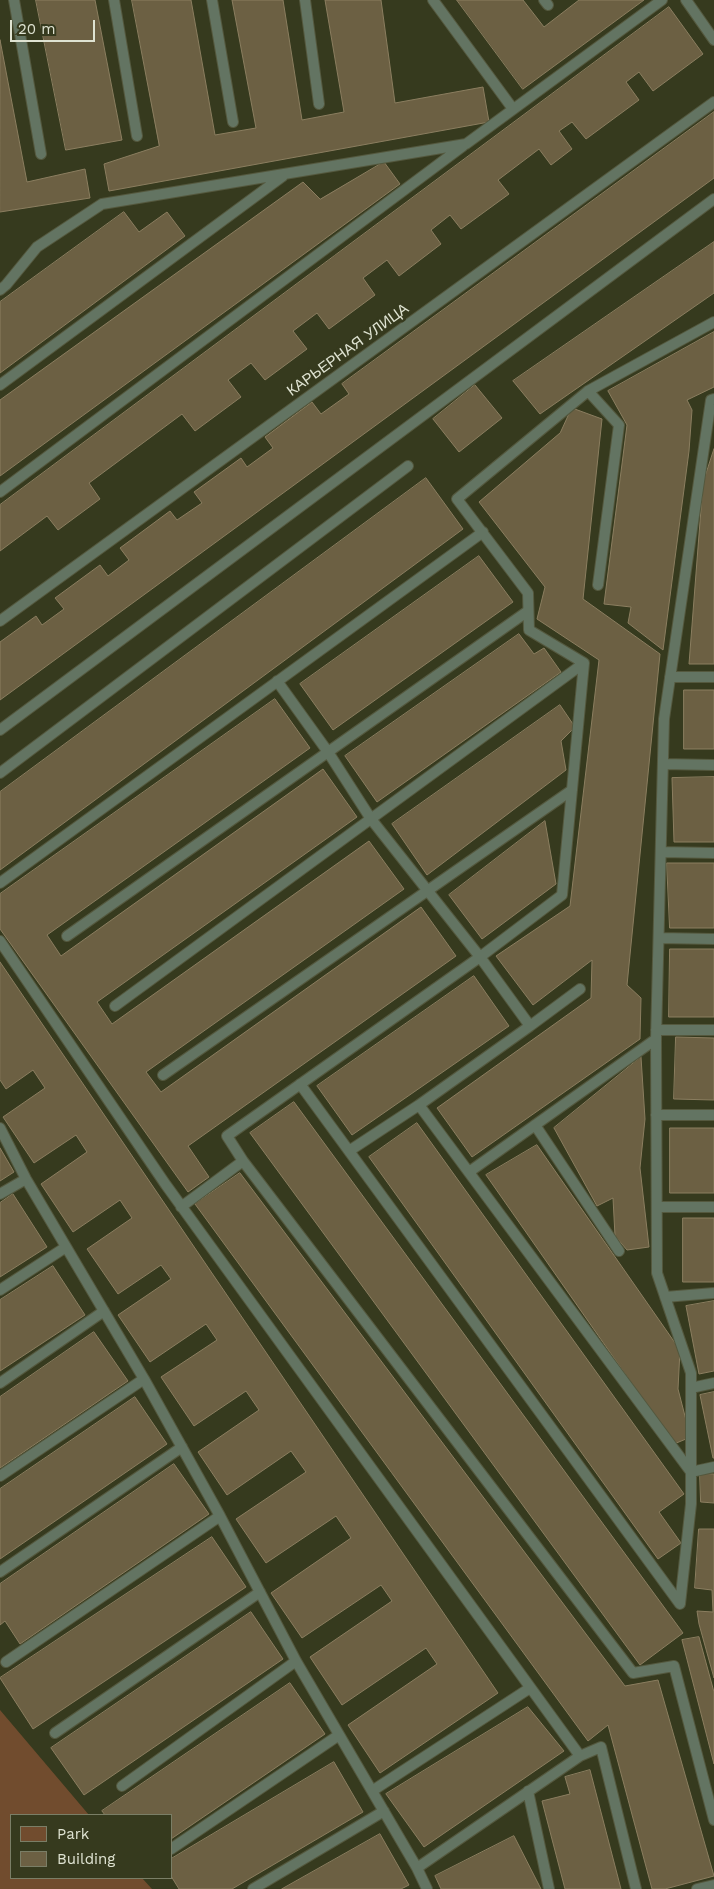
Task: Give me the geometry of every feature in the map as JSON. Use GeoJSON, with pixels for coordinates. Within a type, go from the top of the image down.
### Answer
{"type":"FeatureCollection","features":[{"type":"Feature","properties":{"kind":"lane"},"geometry":{"type":"LineString","coordinates":[[14,0],[42,154]]}},
{"type":"Feature","properties":{"kind":"lane"},"geometry":{"type":"LineString","coordinates":[[114,0],[137,136]]}},
{"type":"Feature","properties":{"kind":"lane"},"geometry":{"type":"LineString","coordinates":[[212,0],[233,122]]}},
{"type":"Feature","properties":{"kind":"lane"},"geometry":{"type":"LineString","coordinates":[[306,0],[319,104]]}},
{"type":"Feature","properties":{"kind":"lane"},"geometry":{"type":"LineString","coordinates":[[433,0],[514,109]]}},
{"type":"Feature","properties":{"kind":"lane"},"geometry":{"type":"LineString","coordinates":[[0,492],[662,0]]}},
{"type":"Feature","properties":{"kind":"lane"},"geometry":{"type":"LineString","coordinates":[[690,1],[714,40]]}},
{"type":"Feature","properties":{"kind":"lane","name":"КАРЬЕРНАЯ УЛИЦА"},"geometry":{"type":"LineString","coordinates":[[0,621],[714,102]]}},
{"type":"Feature","properties":{"kind":"lane"},"geometry":{"type":"LineString","coordinates":[[0,290],[37,247],[102,204],[466,144]]}},
{"type":"Feature","properties":{"kind":"lane"},"geometry":{"type":"LineString","coordinates":[[0,385],[286,173]]}},
{"type":"Feature","properties":{"kind":"lane"},"geometry":{"type":"LineString","coordinates":[[0,730],[714,199]]}},
{"type":"Feature","properties":{"kind":"lane"},"geometry":{"type":"LineString","coordinates":[[584,663],[529,630],[528,592],[457,499],[588,390],[714,322]]}},
{"type":"Feature","properties":{"kind":"lane"},"geometry":{"type":"LineString","coordinates":[[588,390],[619,424],[598,584]]}},
{"type":"Feature","properties":{"kind":"lane"},"geometry":{"type":"LineString","coordinates":[[300,1084],[680,1604],[691,1504],[692,1373],[657,1273],[656,1034],[664,719],[711,400],[714,399]]}},
{"type":"Feature","properties":{"kind":"lane"},"geometry":{"type":"LineString","coordinates":[[0,773],[408,466]]}},
{"type":"Feature","properties":{"kind":"lane"},"geometry":{"type":"LineString","coordinates":[[0,883],[483,532]]}},
{"type":"Feature","properties":{"kind":"lane"},"geometry":{"type":"LineString","coordinates":[[66,936],[528,611]]}},
{"type":"Feature","properties":{"kind":"lane"},"geometry":{"type":"LineString","coordinates":[[584,663],[562,895],[480,957],[228,1136],[243,1161],[633,1673],[674,1666],[714,1820]]}},
{"type":"Feature","properties":{"kind":"lane"},"geometry":{"type":"LineString","coordinates":[[115,1006],[584,663]]}},
{"type":"Feature","properties":{"kind":"lane"},"geometry":{"type":"LineString","coordinates":[[670,677],[714,677]]}},
{"type":"Feature","properties":{"kind":"lane"},"geometry":{"type":"LineString","coordinates":[[277,681],[328,752],[371,819],[480,957],[530,1026]]}},
{"type":"Feature","properties":{"kind":"lane"},"geometry":{"type":"LineString","coordinates":[[663,764],[714,765]]}},
{"type":"Feature","properties":{"kind":"lane"},"geometry":{"type":"LineString","coordinates":[[163,1075],[572,790]]}},
{"type":"Feature","properties":{"kind":"lane"},"geometry":{"type":"LineString","coordinates":[[661,852],[714,852]]}},
{"type":"Feature","properties":{"kind":"lane"},"geometry":{"type":"LineString","coordinates":[[659,938],[714,939]]}},
{"type":"Feature","properties":{"kind":"lane"},"geometry":{"type":"LineString","coordinates":[[0,941],[181,1207],[580,1756]]}},
{"type":"Feature","properties":{"kind":"lane"},"geometry":{"type":"LineString","coordinates":[[349,1151],[419,1105],[580,988]]}},
{"type":"Feature","properties":{"kind":"lane"},"geometry":{"type":"LineString","coordinates":[[469,1172],[656,1034],[714,1030]]}},
{"type":"Feature","properties":{"kind":"lane"},"geometry":{"type":"LineString","coordinates":[[419,1105],[691,1472]]}},
{"type":"Feature","properties":{"kind":"lane"},"geometry":{"type":"LineString","coordinates":[[656,1115],[714,1116]]}},
{"type":"Feature","properties":{"kind":"lane"},"geometry":{"type":"LineString","coordinates":[[534,1125],[619,1252]]}},
{"type":"Feature","properties":{"kind":"lane"},"geometry":{"type":"LineString","coordinates":[[0,1128],[26,1179],[144,1379],[220,1516],[296,1661],[417,1868],[427,1889]]}},
{"type":"Feature","properties":{"kind":"lane"},"geometry":{"type":"LineString","coordinates":[[181,1207],[243,1161]]}},
{"type":"Feature","properties":{"kind":"lane"},"geometry":{"type":"LineString","coordinates":[[0,1194],[26,1179]]}},
{"type":"Feature","properties":{"kind":"lane"},"geometry":{"type":"LineString","coordinates":[[657,1207],[714,1207]]}},
{"type":"Feature","properties":{"kind":"lane"},"geometry":{"type":"LineString","coordinates":[[0,1290],[66,1247]]}},
{"type":"Feature","properties":{"kind":"lane"},"geometry":{"type":"LineString","coordinates":[[665,1297],[714,1293]]}},
{"type":"Feature","properties":{"kind":"lane"},"geometry":{"type":"LineString","coordinates":[[0,1384],[104,1311]]}},
{"type":"Feature","properties":{"kind":"lane"},"geometry":{"type":"LineString","coordinates":[[0,1476],[144,1379]]}},
{"type":"Feature","properties":{"kind":"lane"},"geometry":{"type":"LineString","coordinates":[[692,1388],[714,1383]]}},
{"type":"Feature","properties":{"kind":"lane"},"geometry":{"type":"LineString","coordinates":[[0,1572],[182,1447]]}},
{"type":"Feature","properties":{"kind":"lane"},"geometry":{"type":"LineString","coordinates":[[691,1472],[714,1467]]}},
{"type":"Feature","properties":{"kind":"lane"},"geometry":{"type":"LineString","coordinates":[[6,1662],[220,1516]]}},
{"type":"Feature","properties":{"kind":"lane"},"geometry":{"type":"LineString","coordinates":[[55,1733],[260,1592]]}},
{"type":"Feature","properties":{"kind":"lane"},"geometry":{"type":"LineString","coordinates":[[122,1786],[296,1661]]}},
{"type":"Feature","properties":{"kind":"lane"},"geometry":{"type":"LineString","coordinates":[[372,1791],[530,1688]]}},
{"type":"Feature","properties":{"kind":"lane"},"geometry":{"type":"LineString","coordinates":[[172,1849],[339,1735]]}},
{"type":"Feature","properties":{"kind":"lane"},"geometry":{"type":"LineString","coordinates":[[417,1868],[580,1756],[601,1748],[636,1889]]}},
{"type":"Feature","properties":{"kind":"lane"},"geometry":{"type":"LineString","coordinates":[[528,1791],[549,1889]]}},
{"type":"Feature","properties":{"kind":"lane"},"geometry":{"type":"LineString","coordinates":[[253,1889],[384,1811]]}},
{"type":"Feature","properties":{"kind":"lane"},"geometry":{"type":"LineString","coordinates":[[697,1889],[714,1885]]}},
{"type":"Feature","properties":{"kind":"green space"},"geometry":{"type":"Polygon","coordinates":[[[0,1710],[88,1814],[10,1814],[10,1879],[143,1879],[152,1889],[0,1889],[0,1710]]]}},
{"type":"Feature","properties":{"kind":"building"},"geometry":{"type":"Polygon","coordinates":[[[36,0],[95,0],[122,140],[66,150],[36,0]]]}},
{"type":"Feature","properties":{"kind":"building"},"geometry":{"type":"Polygon","coordinates":[[[132,0],[191,0],[215,135],[256,128],[232,0],[283,0],[302,120],[344,112],[325,0],[381,0],[395,103],[483,87],[489,122],[109,191],[104,164],[159,146],[132,0]]]}},
{"type":"Feature","properties":{"kind":"building"},"geometry":{"type":"Polygon","coordinates":[[[457,0],[523,0],[544,27],[579,0],[644,0],[523,89],[457,0]]]}},
{"type":"Feature","properties":{"kind":"building"},"geometry":{"type":"Polygon","coordinates":[[[669,7],[703,54],[653,91],[639,72],[626,82],[639,100],[586,139],[572,122],[559,131],[572,149],[551,165],[539,149],[498,180],[509,194],[461,229],[450,215],[431,230],[441,244],[399,276],[387,260],[363,278],[375,295],[329,329],[317,313],[293,331],[307,349],[265,380],[251,363],[228,380],[241,397],[195,431],[182,414],[89,483],[100,499],[58,530],[47,516],[0,551],[0,505],[669,7]]]}},
{"type":"Feature","properties":{"kind":"building"},"geometry":{"type":"Polygon","coordinates":[[[0,40],[27,182],[85,169],[90,198],[0,212],[0,40]]]}},
{"type":"Feature","properties":{"kind":"building"},"geometry":{"type":"Polygon","coordinates":[[[714,112],[714,178],[0,700],[0,642],[36,616],[42,625],[64,609],[55,598],[100,565],[108,576],[129,560],[120,548],[170,511],[177,520],[202,503],[194,492],[241,458],[247,467],[273,448],[265,437],[312,402],[321,414],[349,394],[342,384],[714,112]]]}},
{"type":"Feature","properties":{"kind":"building"},"geometry":{"type":"Polygon","coordinates":[[[384,162],[400,184],[0,476],[0,400],[303,182],[320,199],[384,162]]]}},
{"type":"Feature","properties":{"kind":"building"},"geometry":{"type":"Polygon","coordinates":[[[124,212],[139,232],[167,212],[185,236],[0,373],[0,302],[124,212]]]}},
{"type":"Feature","properties":{"kind":"building"},"geometry":{"type":"Polygon","coordinates":[[[714,242],[714,293],[540,414],[513,381],[714,242]]]}},
{"type":"Feature","properties":{"kind":"building"},"geometry":{"type":"Polygon","coordinates":[[[714,332],[714,387],[687,400],[692,410],[689,451],[663,650],[628,623],[631,607],[604,604],[627,425],[608,391],[714,332]]]}},
{"type":"Feature","properties":{"kind":"building"},"geometry":{"type":"Polygon","coordinates":[[[475,385],[502,418],[459,452],[433,419],[475,385]]]}},
{"type":"Feature","properties":{"kind":"building"},"geometry":{"type":"Polygon","coordinates":[[[572,408],[602,419],[583,599],[660,654],[627,985],[641,998],[640,1039],[472,1157],[437,1108],[591,998],[592,960],[533,1005],[496,956],[570,906],[599,660],[537,619],[545,587],[479,502],[560,433],[572,408]]]}},
{"type":"Feature","properties":{"kind":"building"},"geometry":{"type":"Polygon","coordinates":[[[714,449],[714,664],[689,664],[703,483],[714,449]]]}},
{"type":"Feature","properties":{"kind":"building"},"geometry":{"type":"Polygon","coordinates":[[[426,478],[463,529],[0,870],[0,792],[426,478]]]}},
{"type":"Feature","properties":{"kind":"building"},"geometry":{"type":"Polygon","coordinates":[[[479,556],[513,602],[333,730],[300,684],[479,556]]]}},
{"type":"Feature","properties":{"kind":"building"},"geometry":{"type":"Polygon","coordinates":[[[519,634],[534,654],[544,648],[561,672],[377,802],[345,756],[519,634]]]}},
{"type":"Feature","properties":{"kind":"building"},"geometry":{"type":"Polygon","coordinates":[[[684,690],[714,690],[714,749],[684,749],[684,690]]]}},
{"type":"Feature","properties":{"kind":"building"},"geometry":{"type":"Polygon","coordinates":[[[275,699],[310,748],[47,935],[61,956],[323,769],[357,817],[97,1002],[112,1024],[369,841],[404,889],[146,1072],[161,1092],[421,907],[456,956],[188,1146],[209,1177],[188,1192],[0,929],[0,894],[275,699]]]}},
{"type":"Feature","properties":{"kind":"building"},"geometry":{"type":"Polygon","coordinates":[[[560,705],[575,727],[561,741],[566,770],[427,875],[392,824],[560,705]]]}},
{"type":"Feature","properties":{"kind":"building"},"geometry":{"type":"Polygon","coordinates":[[[714,777],[714,842],[674,842],[672,778],[714,777]]]}},
{"type":"Feature","properties":{"kind":"building"},"geometry":{"type":"Polygon","coordinates":[[[545,821],[556,884],[482,939],[449,895],[545,821]]]}},
{"type":"Feature","properties":{"kind":"building"},"geometry":{"type":"Polygon","coordinates":[[[667,863],[714,863],[714,928],[670,928],[667,863]]]}},
{"type":"Feature","properties":{"kind":"building"},"geometry":{"type":"Polygon","coordinates":[[[670,949],[714,949],[714,1017],[669,1017],[670,949]]]}},
{"type":"Feature","properties":{"kind":"building"},"geometry":{"type":"Polygon","coordinates":[[[0,962],[498,1693],[380,1773],[348,1725],[437,1664],[426,1648],[342,1705],[310,1657],[392,1601],[381,1585],[302,1638],[271,1593],[351,1538],[336,1516],[266,1563],[236,1519],[306,1472],[291,1451],[227,1495],[198,1452],[259,1410],[246,1391],[194,1426],[161,1377],[217,1340],[206,1324],[150,1362],[118,1315],[171,1279],[161,1265],[118,1294],[87,1249],[132,1218],[120,1200],[73,1232],[41,1184],[87,1152],[76,1135],[34,1163],[3,1117],[45,1088],[33,1070],[6,1089],[0,1080],[0,962]]]}},
{"type":"Feature","properties":{"kind":"building"},"geometry":{"type":"Polygon","coordinates":[[[474,976],[509,1026],[352,1135],[317,1086],[474,976]]]}},
{"type":"Feature","properties":{"kind":"building"},"geometry":{"type":"Polygon","coordinates":[[[676,1037],[714,1038],[714,1100],[674,1099],[676,1037]]]}},
{"type":"Feature","properties":{"kind":"building"},"geometry":{"type":"Polygon","coordinates":[[[641,1057],[645,1119],[640,1168],[649,1247],[627,1250],[615,1236],[613,1198],[597,1206],[554,1128],[641,1057]]]}},
{"type":"Feature","properties":{"kind":"building"},"geometry":{"type":"Polygon","coordinates":[[[294,1102],[683,1633],[640,1665],[250,1133],[294,1102]]]}},
{"type":"Feature","properties":{"kind":"building"},"geometry":{"type":"Polygon","coordinates":[[[417,1123],[684,1494],[659,1512],[681,1543],[658,1559],[369,1157],[417,1123]]]}},
{"type":"Feature","properties":{"kind":"building"},"geometry":{"type":"Polygon","coordinates":[[[670,1128],[714,1128],[714,1193],[670,1193],[670,1128]]]}},
{"type":"Feature","properties":{"kind":"building"},"geometry":{"type":"Polygon","coordinates":[[[537,1145],[680,1350],[678,1389],[686,1420],[686,1439],[674,1444],[486,1175],[537,1145]]]}},
{"type":"Feature","properties":{"kind":"building"},"geometry":{"type":"Polygon","coordinates":[[[0,1148],[14,1172],[0,1181],[0,1148]]]}},
{"type":"Feature","properties":{"kind":"building"},"geometry":{"type":"Polygon","coordinates":[[[240,1173],[625,1686],[658,1680],[714,1876],[665,1889],[652,1889],[608,1725],[588,1741],[195,1204],[240,1173]]]}},
{"type":"Feature","properties":{"kind":"building"},"geometry":{"type":"Polygon","coordinates":[[[13,1194],[47,1247],[0,1277],[0,1203],[13,1194]]]}},
{"type":"Feature","properties":{"kind":"building"},"geometry":{"type":"Polygon","coordinates":[[[683,1218],[714,1218],[714,1282],[683,1282],[683,1218]]]}},
{"type":"Feature","properties":{"kind":"building"},"geometry":{"type":"Polygon","coordinates":[[[53,1266],[85,1315],[0,1371],[0,1300],[53,1266]]]}},
{"type":"Feature","properties":{"kind":"building"},"geometry":{"type":"Polygon","coordinates":[[[714,1301],[714,1371],[699,1374],[686,1306],[714,1301]]]}},
{"type":"Feature","properties":{"kind":"building"},"geometry":{"type":"Polygon","coordinates":[[[94,1332],[128,1381],[0,1468],[0,1397],[94,1332]]]}},
{"type":"Feature","properties":{"kind":"building"},"geometry":{"type":"Polygon","coordinates":[[[714,1392],[714,1458],[713,1458],[700,1395],[714,1392]]]}},
{"type":"Feature","properties":{"kind":"building"},"geometry":{"type":"Polygon","coordinates":[[[135,1397],[167,1444],[0,1559],[0,1489],[135,1397]]]}},
{"type":"Feature","properties":{"kind":"building"},"geometry":{"type":"Polygon","coordinates":[[[174,1464],[209,1514],[20,1644],[5,1621],[0,1625],[0,1584],[174,1464]]]}},
{"type":"Feature","properties":{"kind":"building"},"geometry":{"type":"Polygon","coordinates":[[[700,1473],[714,1474],[714,1503],[701,1502],[700,1473]]]}},
{"type":"Feature","properties":{"kind":"building"},"geometry":{"type":"Polygon","coordinates":[[[699,1529],[714,1529],[714,1678],[697,1611],[713,1612],[712,1590],[695,1588],[699,1529]]]}},
{"type":"Feature","properties":{"kind":"building"},"geometry":{"type":"Polygon","coordinates":[[[212,1537],[246,1587],[33,1729],[0,1678],[212,1537]]]}},
{"type":"Feature","properties":{"kind":"building"},"geometry":{"type":"Polygon","coordinates":[[[251,1612],[283,1659],[84,1795],[51,1748],[251,1612]]]}},
{"type":"Feature","properties":{"kind":"building"},"geometry":{"type":"Polygon","coordinates":[[[699,1637],[714,1692],[714,1764],[682,1640],[699,1637]]]}},
{"type":"Feature","properties":{"kind":"building"},"geometry":{"type":"Polygon","coordinates":[[[290,1683],[325,1734],[172,1838],[172,1814],[104,1814],[102,1811],[290,1683]]]}},
{"type":"Feature","properties":{"kind":"building"},"geometry":{"type":"Polygon","coordinates":[[[528,1707],[564,1751],[424,1847],[386,1794],[528,1707]]]}},
{"type":"Feature","properties":{"kind":"building"},"geometry":{"type":"Polygon","coordinates":[[[334,1762],[363,1812],[232,1889],[179,1889],[172,1878],[172,1858],[334,1762]]]}},
{"type":"Feature","properties":{"kind":"building"},"geometry":{"type":"Polygon","coordinates":[[[590,1770],[621,1889],[565,1889],[542,1801],[570,1794],[565,1777],[590,1770]]]}},
{"type":"Feature","properties":{"kind":"building"},"geometry":{"type":"Polygon","coordinates":[[[380,1834],[409,1885],[401,1889],[282,1889],[380,1834]]]}},
{"type":"Feature","properties":{"kind":"building"},"geometry":{"type":"Polygon","coordinates":[[[514,1836],[541,1889],[441,1889],[435,1876],[514,1836]]]}}]}
